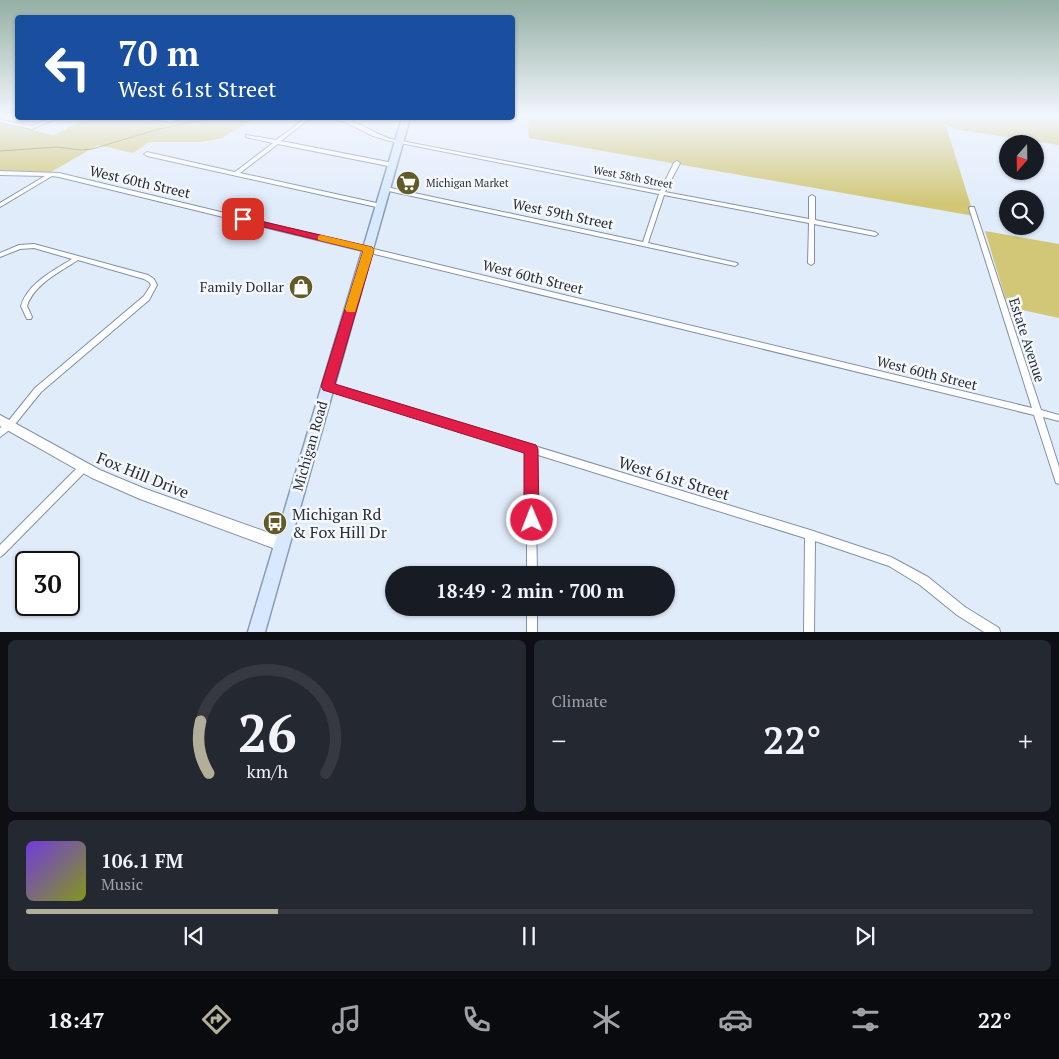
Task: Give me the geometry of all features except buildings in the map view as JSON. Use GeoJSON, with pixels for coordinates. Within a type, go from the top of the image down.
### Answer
{"type":"FeatureCollection","features":[{"type":"Feature","properties":{"kind":"main road","name":"Michigan Road"},"geometry":{"type":"LineString","coordinates":[[256,632],[398,144]]}},
{"type":"Feature","properties":{"kind":"street"},"geometry":{"type":"LineString","coordinates":[[236,174],[273,144]]}},
{"type":"Feature","properties":{"kind":"street"},"geometry":{"type":"LineString","coordinates":[[289,144],[392,165]]}},
{"type":"Feature","properties":{"kind":"street","name":"West 58th Street"},"geometry":{"type":"LineString","coordinates":[[412,144],[875,234]]}},
{"type":"Feature","properties":{"kind":"street"},"geometry":{"type":"LineString","coordinates":[[147,154],[381,206]]}},
{"type":"Feature","properties":{"kind":"street"},"geometry":{"type":"LineString","coordinates":[[645,244],[662,192],[677,163]]}},
{"type":"Feature","properties":{"kind":"street","name":"West 60th Street"},"geometry":{"type":"LineString","coordinates":[[0,173],[51,174],[1059,418]]}},
{"type":"Feature","properties":{"kind":"street"},"geometry":{"type":"LineString","coordinates":[[0,205],[51,174]]}},
{"type":"Feature","properties":{"kind":"street","name":"West 59th Street"},"geometry":{"type":"LineString","coordinates":[[386,189],[735,264]]}},
{"type":"Feature","properties":{"kind":"street"},"geometry":{"type":"LineString","coordinates":[[811,263],[812,197]]}},
{"type":"Feature","properties":{"kind":"street","name":"Estate Avenue"},"geometry":{"type":"LineString","coordinates":[[972,208],[1059,480]]}},
{"type":"Feature","properties":{"kind":"street"},"geometry":{"type":"LineString","coordinates":[[0,255],[19,247],[34,246],[146,277],[154,285],[151,293],[145,300],[38,390],[3,426]]}},
{"type":"Feature","properties":{"kind":"street"},"geometry":{"type":"LineString","coordinates":[[29,317],[24,306],[27,296],[77,258]]}},
{"type":"Feature","properties":{"kind":"street","name":"West 61st Street"},"geometry":{"type":"LineString","coordinates":[[328,386],[810,535],[900,566],[930,586],[965,614],[995,632]]}},
{"type":"Feature","properties":{"kind":"street","name":"Fox Hill Drive"},"geometry":{"type":"LineString","coordinates":[[3,426],[84,468],[140,493],[281,544]]}},
{"type":"Feature","properties":{"kind":"street"},"geometry":{"type":"LineString","coordinates":[[531,449],[532,566]]}},
{"type":"Feature","properties":{"kind":"street"},"geometry":{"type":"LineString","coordinates":[[0,552],[84,468]]}},
{"type":"Feature","properties":{"kind":"street"},"geometry":{"type":"LineString","coordinates":[[809,632],[810,535]]}},
{"type":"Feature","properties":{"kind":"street"},"geometry":{"type":"LineString","coordinates":[[532,616],[532,632]]}},
{"type":"Feature","properties":{"kind":"shaded area"},"geometry":{"type":"Polygon","coordinates":[[[0,144],[145,144],[133,153],[98,145],[51,172],[0,171],[0,144]]]}},
{"type":"Feature","properties":{"kind":"shaded area"},"geometry":{"type":"Polygon","coordinates":[[[566,144],[952,144],[974,216],[566,144]]]}},
{"type":"Feature","properties":{"kind":"shaded area"},"geometry":{"type":"Polygon","coordinates":[[[985,231],[999,235],[1059,244],[1059,318],[1008,307],[985,231]]]}},
{"type":"Feature","properties":{"kind":"waterway"},"geometry":{"type":"LineString","coordinates":[[0,151],[57,147],[81,150],[107,144]]}},
{"type":"Feature","properties":{"kind":"slow traffic"},"geometry":{"type":"LineString","coordinates":[[321,238],[368,250],[351,309]]}},
{"type":"Feature","properties":{"kind":"place","name":"Michigan Market"},"geometry":{"type":"Point","coordinates":[408,183]}},
{"type":"Feature","properties":{"kind":"place","name":"Family Dollar"},"geometry":{"type":"Point","coordinates":[301,287]}},
{"type":"Feature","properties":{"kind":"place","name":"Michigan Rd & Fox Hill Dr"},"geometry":{"type":"Point","coordinates":[275,523]}},
{"type":"Feature","properties":{"kind":"route"},"geometry":{"type":"LineString","coordinates":[[243,219],[368,250],[328,386],[531,449],[532,520]]}}]}
